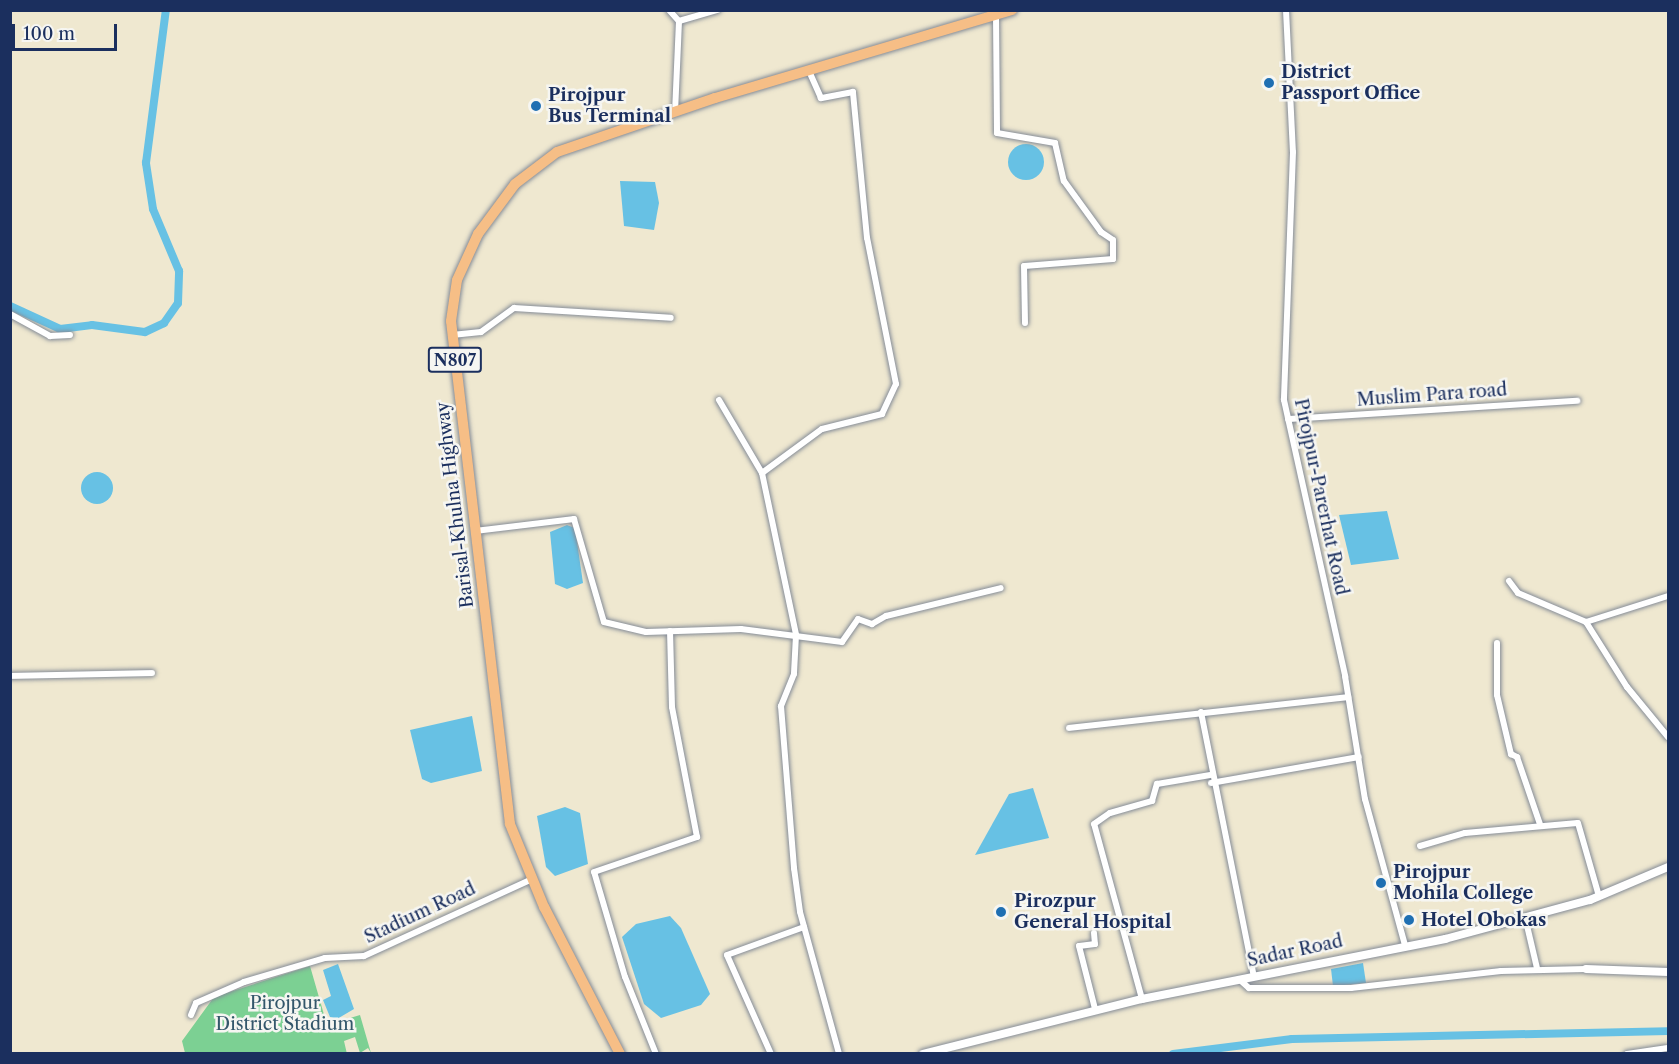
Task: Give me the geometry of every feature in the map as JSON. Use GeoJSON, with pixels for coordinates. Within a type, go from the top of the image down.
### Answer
{"type":"FeatureCollection","features":[{"type":"Feature","properties":{"kind":"highway","name":"Barisal-Khulna Highway"},"geometry":{"type":"LineString","coordinates":[[620,1053],[532,879],[510,824],[452,335],[457,280],[478,234],[515,184],[557,152],[675,112],[1012,10]]}},
{"type":"Feature","properties":{"kind":"street"},"geometry":{"type":"LineString","coordinates":[[669,10],[679,21],[675,112]]}},
{"type":"Feature","properties":{"kind":"street"},"geometry":{"type":"LineString","coordinates":[[679,21],[717,10]]}},
{"type":"Feature","properties":{"kind":"street","name":"Pirojpur-Parerhat Road"},"geometry":{"type":"LineString","coordinates":[[1286,10],[1293,152],[1284,400],[1359,757],[1405,945]]}},
{"type":"Feature","properties":{"kind":"street"},"geometry":{"type":"LineString","coordinates":[[996,15],[997,133],[1055,143],[1064,181],[1101,232],[1113,240],[1113,260],[1024,266],[1025,323]]}},
{"type":"Feature","properties":{"kind":"street"},"geometry":{"type":"LineString","coordinates":[[762,473],[822,429],[882,414],[896,384],[867,238],[853,92],[820,98],[809,71]]}},
{"type":"Feature","properties":{"kind":"street"},"geometry":{"type":"LineString","coordinates":[[452,335],[481,332],[514,308],[671,318]]}},
{"type":"Feature","properties":{"kind":"street"},"geometry":{"type":"LineString","coordinates":[[10,314],[50,336],[70,335]]}},
{"type":"Feature","properties":{"kind":"street"},"geometry":{"type":"LineString","coordinates":[[719,400],[762,473],[796,635],[794,674],[781,706],[804,927],[839,1053]]}},
{"type":"Feature","properties":{"kind":"street","name":"Muslim Para road"},"geometry":{"type":"LineString","coordinates":[[1288,419],[1577,401]]}},
{"type":"Feature","properties":{"kind":"street"},"geometry":{"type":"LineString","coordinates":[[474,531],[574,519],[604,622],[625,630],[670,631],[713,628],[796,635],[842,642],[858,619],[872,624],[886,616],[1001,588]]}},
{"type":"Feature","properties":{"kind":"street"},"geometry":{"type":"LineString","coordinates":[[1509,581],[1518,593],[1586,622],[1627,687],[1668,737]]}},
{"type":"Feature","properties":{"kind":"street"},"geometry":{"type":"LineString","coordinates":[[1586,622],[1668,596]]}},
{"type":"Feature","properties":{"kind":"street"},"geometry":{"type":"LineString","coordinates":[[656,1053],[625,977],[594,872],[697,837],[700,829],[672,708],[670,631]]}},
{"type":"Feature","properties":{"kind":"street"},"geometry":{"type":"LineString","coordinates":[[1497,643],[1497,695],[1506,734],[1540,824]]}},
{"type":"Feature","properties":{"kind":"street"},"geometry":{"type":"LineString","coordinates":[[10,676],[152,673]]}},
{"type":"Feature","properties":{"kind":"street"},"geometry":{"type":"LineString","coordinates":[[1069,728],[1348,697]]}},
{"type":"Feature","properties":{"kind":"street"},"geometry":{"type":"LineString","coordinates":[[1201,712],[1211,783],[1254,977]]}},
{"type":"Feature","properties":{"kind":"street"},"geometry":{"type":"LineString","coordinates":[[1211,783],[1359,757]]}},
{"type":"Feature","properties":{"kind":"street"},"geometry":{"type":"LineString","coordinates":[[1142,999],[1094,824],[1110,813],[1142,808],[1158,796],[1157,784],[1210,775]]}},
{"type":"Feature","properties":{"kind":"street"},"geometry":{"type":"LineString","coordinates":[[1420,846],[1465,833],[1540,824],[1583,826],[1599,896]]}},
{"type":"Feature","properties":{"kind":"street","name":"Sadar Road"},"geometry":{"type":"LineString","coordinates":[[923,1053],[1095,1009],[1405,945],[1525,917],[1599,896],[1668,867]]}},
{"type":"Feature","properties":{"kind":"street","name":"Stadium Road"},"geometry":{"type":"LineString","coordinates":[[191,1015],[195,1003],[244,982],[325,958],[364,956],[532,879]]}},
{"type":"Feature","properties":{"kind":"street"},"geometry":{"type":"LineString","coordinates":[[1525,917],[1537,968]]}},
{"type":"Feature","properties":{"kind":"street"},"geometry":{"type":"LineString","coordinates":[[771,1053],[727,955],[804,927]]}},
{"type":"Feature","properties":{"kind":"street"},"geometry":{"type":"LineString","coordinates":[[1094,933],[1095,944],[1079,946],[1095,1009]]}},
{"type":"Feature","properties":{"kind":"street"},"geometry":{"type":"LineString","coordinates":[[1240,980],[1249,988],[1351,988],[1537,968],[1668,972]]}},
{"type":"Feature","properties":{"kind":"street"},"geometry":{"type":"LineString","coordinates":[[1627,1053],[1668,1048]]}},
{"type":"Feature","properties":{"kind":"green space","name":"Pirojpur District Stadium"},"geometry":{"type":"Polygon","coordinates":[[[310,966],[327,1025],[360,1015],[371,1053],[368,1048],[360,1053],[355,1037],[344,1041],[347,1054],[185,1053],[182,1041],[214,997],[310,966]]]}},
{"type":"Feature","properties":{"kind":"water"},"geometry":{"type":"Polygon","coordinates":[[[1026,144],[1039,149],[1044,162],[1039,175],[1026,180],[1013,175],[1008,162],[1013,149],[1026,144]]]}},
{"type":"Feature","properties":{"kind":"water"},"geometry":{"type":"Polygon","coordinates":[[[620,181],[655,182],[659,203],[654,230],[624,226],[620,181]]]}},
{"type":"Feature","properties":{"kind":"water"},"geometry":{"type":"Polygon","coordinates":[[[97,472],[108,477],[113,488],[108,499],[97,504],[86,499],[81,488],[86,477],[97,472]]]}},
{"type":"Feature","properties":{"kind":"water"},"geometry":{"type":"Polygon","coordinates":[[[1387,511],[1399,559],[1351,565],[1339,515],[1387,511]]]}},
{"type":"Feature","properties":{"kind":"water"},"geometry":{"type":"Polygon","coordinates":[[[567,525],[575,528],[583,583],[567,589],[555,584],[550,532],[567,525]]]}},
{"type":"Feature","properties":{"kind":"water"},"geometry":{"type":"Polygon","coordinates":[[[472,716],[482,771],[431,783],[422,779],[410,730],[472,716]]]}},
{"type":"Feature","properties":{"kind":"water"},"geometry":{"type":"Polygon","coordinates":[[[1033,788],[1049,838],[975,855],[1009,794],[1033,788]]]}},
{"type":"Feature","properties":{"kind":"water"},"geometry":{"type":"Polygon","coordinates":[[[565,807],[580,813],[588,864],[555,876],[546,867],[537,816],[565,807]]]}},
{"type":"Feature","properties":{"kind":"water"},"geometry":{"type":"Polygon","coordinates":[[[670,916],[681,928],[710,994],[701,1005],[661,1018],[644,1004],[622,937],[636,924],[670,916]]]}},
{"type":"Feature","properties":{"kind":"water"},"geometry":{"type":"Polygon","coordinates":[[[1363,963],[1366,983],[1333,986],[1331,969],[1363,963]]]}},
{"type":"Feature","properties":{"kind":"water"},"geometry":{"type":"Polygon","coordinates":[[[338,964],[354,1009],[337,1019],[330,1017],[323,1000],[331,996],[323,970],[338,964]]]}},
{"type":"Feature","properties":{"kind":"waterway"},"geometry":{"type":"LineString","coordinates":[[10,306],[60,329],[92,325],[145,332],[164,323],[178,303],[179,271],[153,209],[146,163],[166,10]]}},
{"type":"Feature","properties":{"kind":"waterway"},"geometry":{"type":"LineString","coordinates":[[1173,1054],[1292,1039],[1668,1031]]}},
{"type":"Feature","properties":{"kind":"place","name":"District Passport Office"},"geometry":{"type":"Point","coordinates":[1269,83]}},
{"type":"Feature","properties":{"kind":"place","name":"Pirojpur Bus Terminal"},"geometry":{"type":"Point","coordinates":[536,106]}},
{"type":"Feature","properties":{"kind":"place","name":"Pirojpur Mohila College"},"geometry":{"type":"Point","coordinates":[1381,883]}},
{"type":"Feature","properties":{"kind":"place","name":"Pirozpur General Hospital"},"geometry":{"type":"Point","coordinates":[1001,912]}},
{"type":"Feature","properties":{"kind":"place","name":"Hotel Obokas"},"geometry":{"type":"Point","coordinates":[1409,920]}}]}
